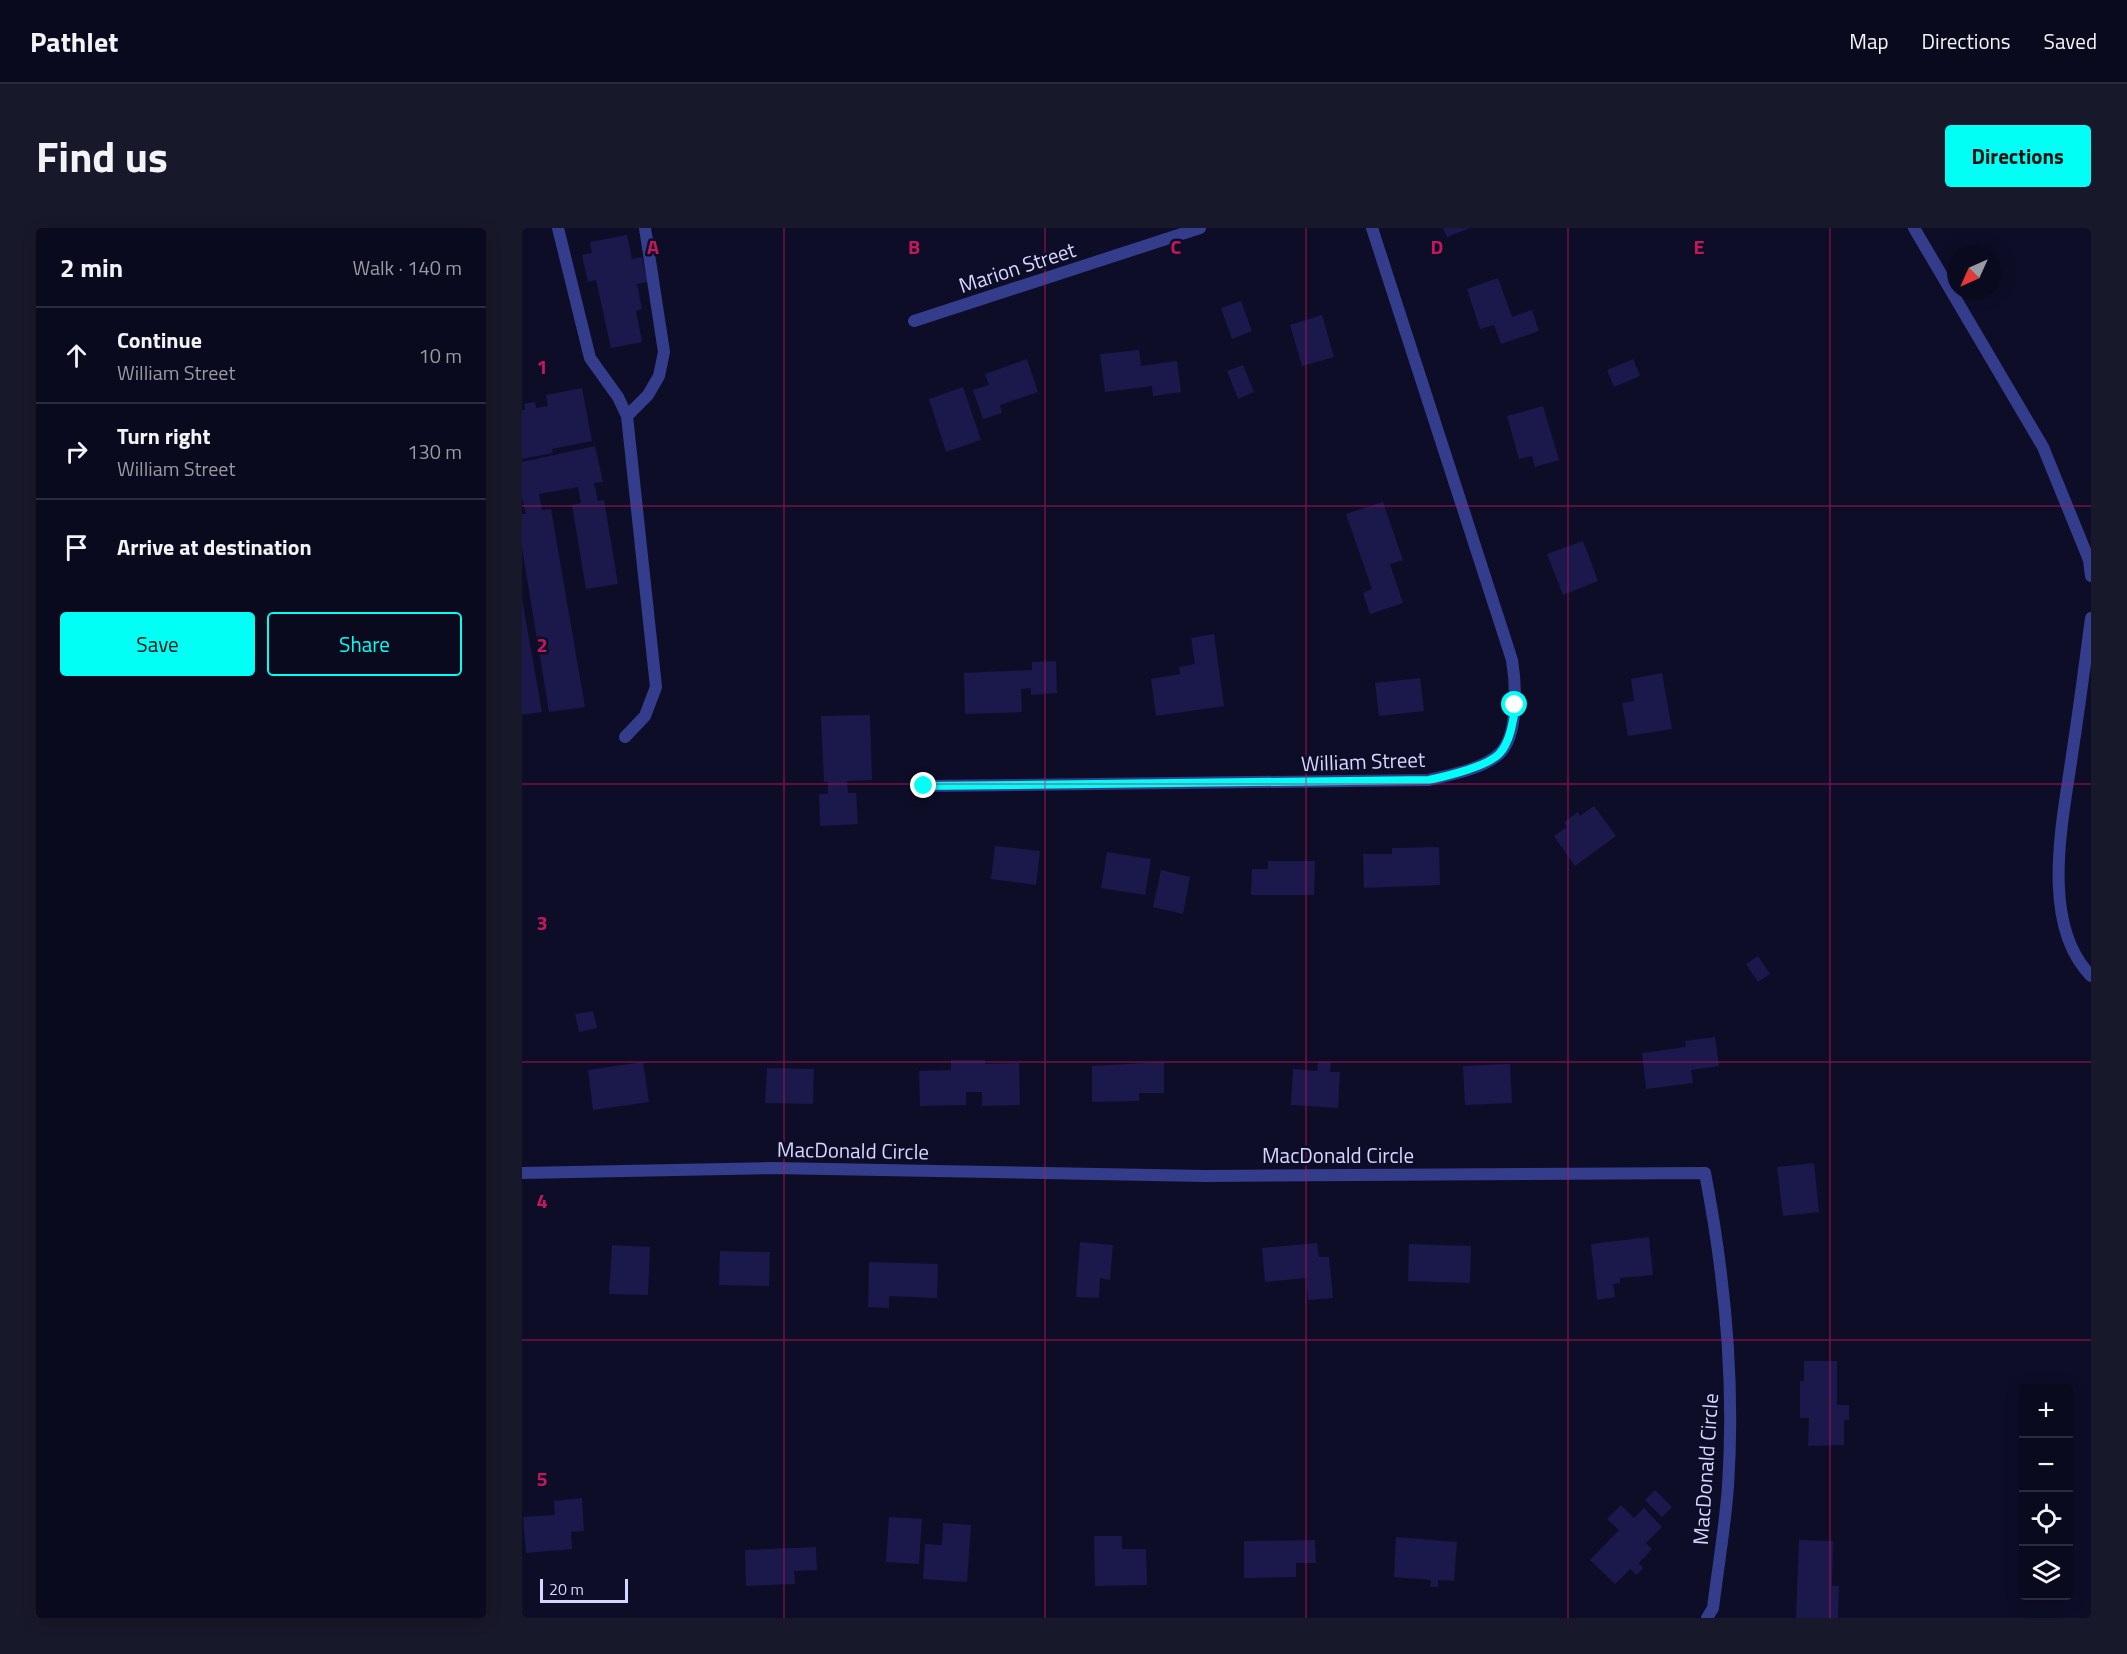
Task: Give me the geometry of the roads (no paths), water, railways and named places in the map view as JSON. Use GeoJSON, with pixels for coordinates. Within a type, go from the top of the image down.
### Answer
{"type":"FeatureCollection","features":[{"type":"Feature","properties":{"kind":"street"},"geometry":{"type":"LineString","coordinates":[[558,228],[590,358],[618,397],[627,416],[656,687],[645,716],[625,737]]}},
{"type":"Feature","properties":{"kind":"street"},"geometry":{"type":"LineString","coordinates":[[627,416],[648,395],[659,376],[664,352],[645,228]]}},
{"type":"Feature","properties":{"kind":"street","name":"Marion Street"},"geometry":{"type":"LineString","coordinates":[[914,321],[1200,228]]}},
{"type":"Feature","properties":{"kind":"street","name":"William Street"},"geometry":{"type":"LineString","coordinates":[[924,786],[1429,780],[1459,773],[1499,754],[1506,742],[1515,714],[1516,682],[1512,660],[1372,228]]}},
{"type":"Feature","properties":{"kind":"street"},"geometry":{"type":"LineString","coordinates":[[1914,228],[2043,447],[2089,560],[2091,576]]}},
{"type":"Feature","properties":{"kind":"street"},"geometry":{"type":"LineString","coordinates":[[2091,618],[2058,866],[2066,930],[2074,951],[2091,976]]}},
{"type":"Feature","properties":{"kind":"street","name":"MacDonald Circle"},"geometry":{"type":"LineString","coordinates":[[522,1173],[773,1168],[1205,1176],[1705,1173],[1717,1231],[1730,1358],[1728,1486],[1713,1608],[1707,1618]]}}]}
